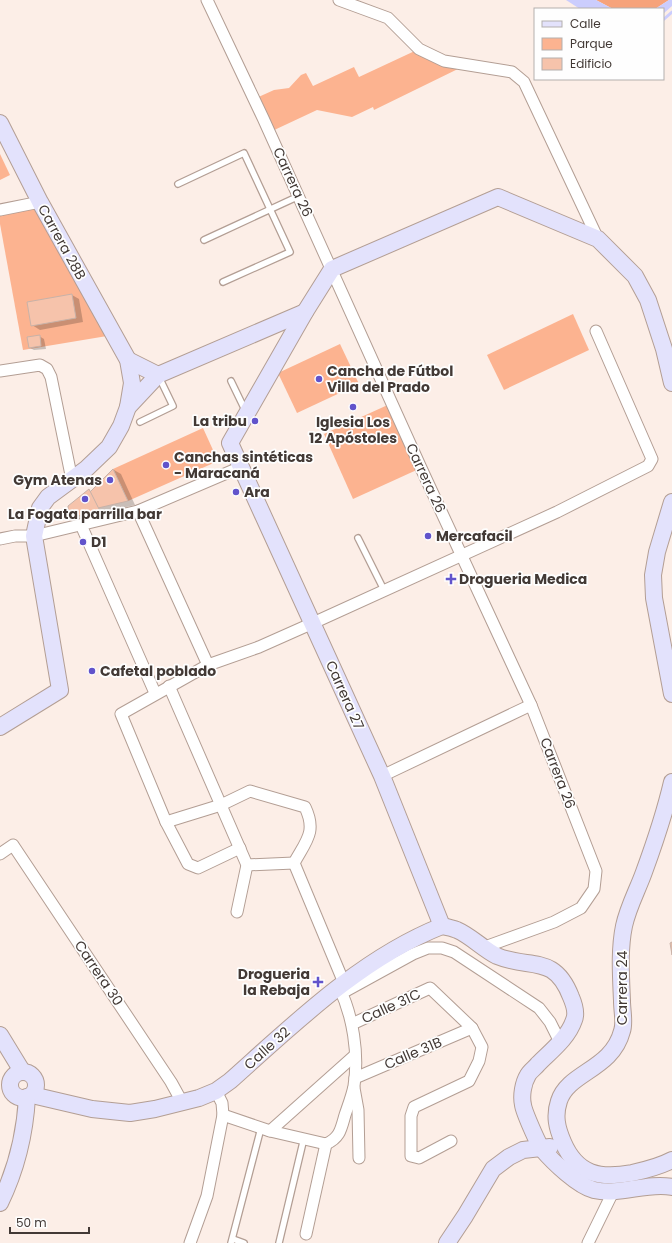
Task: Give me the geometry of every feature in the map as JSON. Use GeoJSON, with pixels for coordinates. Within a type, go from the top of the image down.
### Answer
{"type":"FeatureCollection","features":[{"type":"Feature","properties":{"kind":"main road","name":"Carrera 28B"},"geometry":{"type":"LineString","coordinates":[[0,123],[40,202],[128,360],[132,383],[128,408]]}},
{"type":"Feature","properties":{"kind":"main road"},"geometry":{"type":"LineString","coordinates":[[247,414],[304,312],[332,269],[498,197],[598,239],[635,276],[648,300],[664,349],[672,383]]}},
{"type":"Feature","properties":{"kind":"main road"},"geometry":{"type":"LineString","coordinates":[[0,727],[60,690],[34,536],[40,508],[48,497],[72,480],[109,447],[121,426],[128,408],[158,375],[304,312]]}},
{"type":"Feature","properties":{"kind":"main road"},"geometry":{"type":"LineString","coordinates":[[128,360],[158,375]]}},
{"type":"Feature","properties":{"kind":"main road","name":"Carrera 27"},"geometry":{"type":"LineString","coordinates":[[247,414],[230,443],[382,776],[442,926]]}},
{"type":"Feature","properties":{"kind":"main road"},"geometry":{"type":"LineString","coordinates":[[672,502],[657,552],[653,575],[654,598],[672,694]]}},
{"type":"Feature","properties":{"kind":"main road","name":"Carrera 24"},"geometry":{"type":"LineString","coordinates":[[672,782],[652,850],[624,925],[621,946],[623,1029],[618,1046],[600,1064],[566,1088],[559,1099],[555,1115],[558,1131],[568,1153],[585,1171],[602,1176],[613,1177],[649,1170],[672,1160]]}},
{"type":"Feature","properties":{"kind":"main road"},"geometry":{"type":"LineString","coordinates":[[442,926],[457,930],[482,948],[509,960],[538,964],[555,971],[567,987],[575,1010],[574,1020],[560,1042],[528,1075],[523,1089],[523,1104],[542,1148],[582,1184],[593,1189],[613,1192],[664,1185],[672,1187]]}},
{"type":"Feature","properties":{"kind":"main road","name":"Calle 32"},"geometry":{"type":"LineString","coordinates":[[18,1087],[92,1109],[130,1113],[182,1102],[216,1091],[230,1081],[312,1007],[426,932],[442,926]]}},
{"type":"Feature","properties":{"kind":"main road"},"geometry":{"type":"LineString","coordinates":[[0,1204],[21,1146],[18,1087],[4,1042]]}},
{"type":"Feature","properties":{"kind":"main road"},"geometry":{"type":"LineString","coordinates":[[447,1243],[493,1169],[509,1157],[523,1150],[542,1148],[558,1147],[568,1153]]}},
{"type":"Feature","properties":{"kind":"street","name":"Carrera 26"},"geometry":{"type":"LineString","coordinates":[[207,0],[299,196],[531,705],[596,871],[594,889],[581,908],[554,922],[482,948]]}},
{"type":"Feature","properties":{"kind":"street"},"geometry":{"type":"LineString","coordinates":[[339,0],[388,18],[419,49],[444,61],[512,72],[524,82],[598,239]]}},
{"type":"Feature","properties":{"kind":"street"},"geometry":{"type":"LineString","coordinates":[[0,210],[40,202]]}},
{"type":"Feature","properties":{"kind":"street"},"geometry":{"type":"LineString","coordinates":[[240,848],[198,868],[188,864],[166,822],[121,714],[155,693],[208,665],[259,647],[313,623],[601,490],[648,466],[652,459],[596,331]]}},
{"type":"Feature","properties":{"kind":"street"},"geometry":{"type":"LineString","coordinates":[[0,371],[40,365],[47,369],[51,377],[72,480]]}},
{"type":"Feature","properties":{"kind":"street"},"geometry":{"type":"LineString","coordinates":[[0,539],[15,536],[34,536],[138,510],[241,467]]}},
{"type":"Feature","properties":{"kind":"street"},"geometry":{"type":"LineString","coordinates":[[138,510],[208,665]]}},
{"type":"Feature","properties":{"kind":"street"},"geometry":{"type":"LineString","coordinates":[[81,524],[155,693]]}},
{"type":"Feature","properties":{"kind":"street"},"geometry":{"type":"LineString","coordinates":[[169,686],[247,865],[237,912]]}},
{"type":"Feature","properties":{"kind":"street"},"geometry":{"type":"LineString","coordinates":[[382,776],[531,705]]}},
{"type":"Feature","properties":{"kind":"street"},"geometry":{"type":"LineString","coordinates":[[166,822],[221,805],[250,791],[305,807],[311,820],[310,834],[294,862]]}},
{"type":"Feature","properties":{"kind":"street","name":"Carrera 30"},"geometry":{"type":"LineString","coordinates":[[0,854],[13,845],[171,1082],[182,1102]]}},
{"type":"Feature","properties":{"kind":"street"},"geometry":{"type":"LineString","coordinates":[[247,865],[294,862]]}},
{"type":"Feature","properties":{"kind":"street"},"geometry":{"type":"LineString","coordinates":[[294,862],[342,988],[352,1024],[354,1082],[358,1110],[359,1158]]}},
{"type":"Feature","properties":{"kind":"street"},"geometry":{"type":"LineString","coordinates":[[342,988],[413,954],[428,948],[442,948],[454,952],[539,1008],[550,1022],[560,1042]]}},
{"type":"Feature","properties":{"kind":"street","name":"Calle 31C"},"geometry":{"type":"LineString","coordinates":[[352,1024],[430,988],[472,1028]]}},
{"type":"Feature","properties":{"kind":"street"},"geometry":{"type":"LineString","coordinates":[[452,1141],[419,1158],[411,1156],[411,1116],[414,1106],[469,1081],[479,1061],[482,1047],[472,1028]]}},
{"type":"Feature","properties":{"kind":"street","name":"Calle 31B"},"geometry":{"type":"LineString","coordinates":[[354,1082],[472,1028]]}},
{"type":"Feature","properties":{"kind":"street"},"geometry":{"type":"LineString","coordinates":[[265,1130],[354,1056]]}},
{"type":"Feature","properties":{"kind":"street"},"geometry":{"type":"LineString","coordinates":[[223,1116],[265,1130],[326,1144],[334,1140],[340,1132],[354,1082]]}},
{"type":"Feature","properties":{"kind":"street"},"geometry":{"type":"LineString","coordinates":[[190,1243],[207,1196],[223,1116],[222,1103],[216,1091]]}},
{"type":"Feature","properties":{"kind":"street"},"geometry":{"type":"LineString","coordinates":[[306,1234],[326,1144]]}},
{"type":"Feature","properties":{"kind":"street"},"geometry":{"type":"LineString","coordinates":[[588,1243],[613,1192]]}},
{"type":"Feature","properties":{"kind":"lane"},"geometry":{"type":"LineString","coordinates":[[178,184],[244,153],[290,252],[223,282]]}},
{"type":"Feature","properties":{"kind":"lane"},"geometry":{"type":"LineString","coordinates":[[204,240],[299,196]]}},
{"type":"Feature","properties":{"kind":"lane"},"geometry":{"type":"LineString","coordinates":[[140,422],[173,406],[158,375]]}},
{"type":"Feature","properties":{"kind":"lane"},"geometry":{"type":"LineString","coordinates":[[231,380],[247,414]]}},
{"type":"Feature","properties":{"kind":"lane"},"geometry":{"type":"LineString","coordinates":[[358,538],[384,590]]}},
{"type":"Feature","properties":{"kind":"lane"},"geometry":{"type":"LineString","coordinates":[[244,1243],[232,1241],[265,1130]]}},
{"type":"Feature","properties":{"kind":"lane"},"geometry":{"type":"LineString","coordinates":[[279,1243],[304,1138]]}},
{"type":"Feature","properties":{"kind":"green space"},"geometry":{"type":"Polygon","coordinates":[[[419,49],[464,66],[374,110],[373,107],[352,117],[317,110],[270,132],[254,99],[274,90],[289,88],[301,75],[306,73],[313,86],[354,67],[359,77],[419,49]]]}},
{"type":"Feature","properties":{"kind":"green space"},"geometry":{"type":"Polygon","coordinates":[[[0,154],[10,175],[0,180],[0,154]]]}},
{"type":"Feature","properties":{"kind":"green space"},"geometry":{"type":"Polygon","coordinates":[[[40,202],[113,335],[23,350],[0,224],[0,210],[40,202]]]}},
{"type":"Feature","properties":{"kind":"green space"},"geometry":{"type":"Polygon","coordinates":[[[573,314],[589,350],[504,390],[487,355],[573,314]]]}},
{"type":"Feature","properties":{"kind":"green space","name":"Cancha de Fútbol Villa del Prado"},"geometry":{"type":"Polygon","coordinates":[[[340,344],[359,384],[297,413],[278,373],[340,344]]]}},
{"type":"Feature","properties":{"kind":"green space"},"geometry":{"type":"Polygon","coordinates":[[[392,403],[421,468],[353,499],[324,434],[392,403]]]}},
{"type":"Feature","properties":{"kind":"green space","name":"Canchas sintéticas - Maracaná"},"geometry":{"type":"Polygon","coordinates":[[[203,428],[218,461],[128,501],[113,469],[203,428]]]}},
{"type":"Feature","properties":{"kind":"shaded area"},"geometry":{"type":"Polygon","coordinates":[[[596,0],[669,0],[657,8],[611,8],[596,0]]]}},
{"type":"Feature","properties":{"kind":"water"},"geometry":{"type":"Polygon","coordinates":[[[566,0],[596,0],[611,8],[578,8],[566,0]]]}},
{"type":"Feature","properties":{"kind":"water"},"geometry":{"type":"Polygon","coordinates":[[[669,0],[672,0],[672,6],[664,13],[664,8],[657,8],[669,0]]]}},
{"type":"Feature","properties":{"kind":"building"},"geometry":{"type":"Polygon","coordinates":[[[72,294],[76,318],[31,326],[27,302],[72,294]]]}},
{"type":"Feature","properties":{"kind":"building"},"geometry":{"type":"Polygon","coordinates":[[[40,335],[41,346],[29,348],[27,337],[40,335]]]}},
{"type":"Feature","properties":{"kind":"building","name":"Gym Atenas"},"geometry":{"type":"Polygon","coordinates":[[[113,469],[128,501],[98,508],[90,492],[113,469]]]}},
{"type":"Feature","properties":{"kind":"building","name":"La Fogata parrilla bar"},"geometry":{"type":"Polygon","coordinates":[[[89,489],[100,511],[73,517],[68,515],[68,506],[89,489]]]}},
{"type":"Feature","properties":{"kind":"building"},"geometry":{"type":"Polygon","coordinates":[[[672,942],[672,955],[670,943],[672,942]]]}},
{"type":"Feature","properties":{"kind":"waterway"},"geometry":{"type":"LineString","coordinates":[[664,19],[672,12]]}},
{"type":"Feature","properties":{"kind":"place","name":"Cancha de Fútbol Villa del Prado"},"geometry":{"type":"Point","coordinates":[319,379]}},
{"type":"Feature","properties":{"kind":"place","name":"Iglesia Los 12 Apóstoles"},"geometry":{"type":"Point","coordinates":[353,407]}},
{"type":"Feature","properties":{"kind":"place","name":"La tribu"},"geometry":{"type":"Point","coordinates":[255,421]}},
{"type":"Feature","properties":{"kind":"place","name":"Canchas sintéticas - Maracaná"},"geometry":{"type":"Point","coordinates":[166,465]}},
{"type":"Feature","properties":{"kind":"place","name":"Gym Atenas"},"geometry":{"type":"Point","coordinates":[110,480]}},
{"type":"Feature","properties":{"kind":"place","name":"Ara"},"geometry":{"type":"Point","coordinates":[236,492]}},
{"type":"Feature","properties":{"kind":"place","name":"La Fogata parrilla bar"},"geometry":{"type":"Point","coordinates":[85,499]}},
{"type":"Feature","properties":{"kind":"place","name":"Mercafacil"},"geometry":{"type":"Point","coordinates":[428,536]}},
{"type":"Feature","properties":{"kind":"place","name":"D1"},"geometry":{"type":"Point","coordinates":[83,542]}},
{"type":"Feature","properties":{"kind":"place","name":"Drogueria Medica"},"geometry":{"type":"Point","coordinates":[451,579]}},
{"type":"Feature","properties":{"kind":"place","name":"Cafetal poblado"},"geometry":{"type":"Point","coordinates":[92,671]}},
{"type":"Feature","properties":{"kind":"place","name":"Drogueria la Rebaja"},"geometry":{"type":"Point","coordinates":[318,982]}}]}
